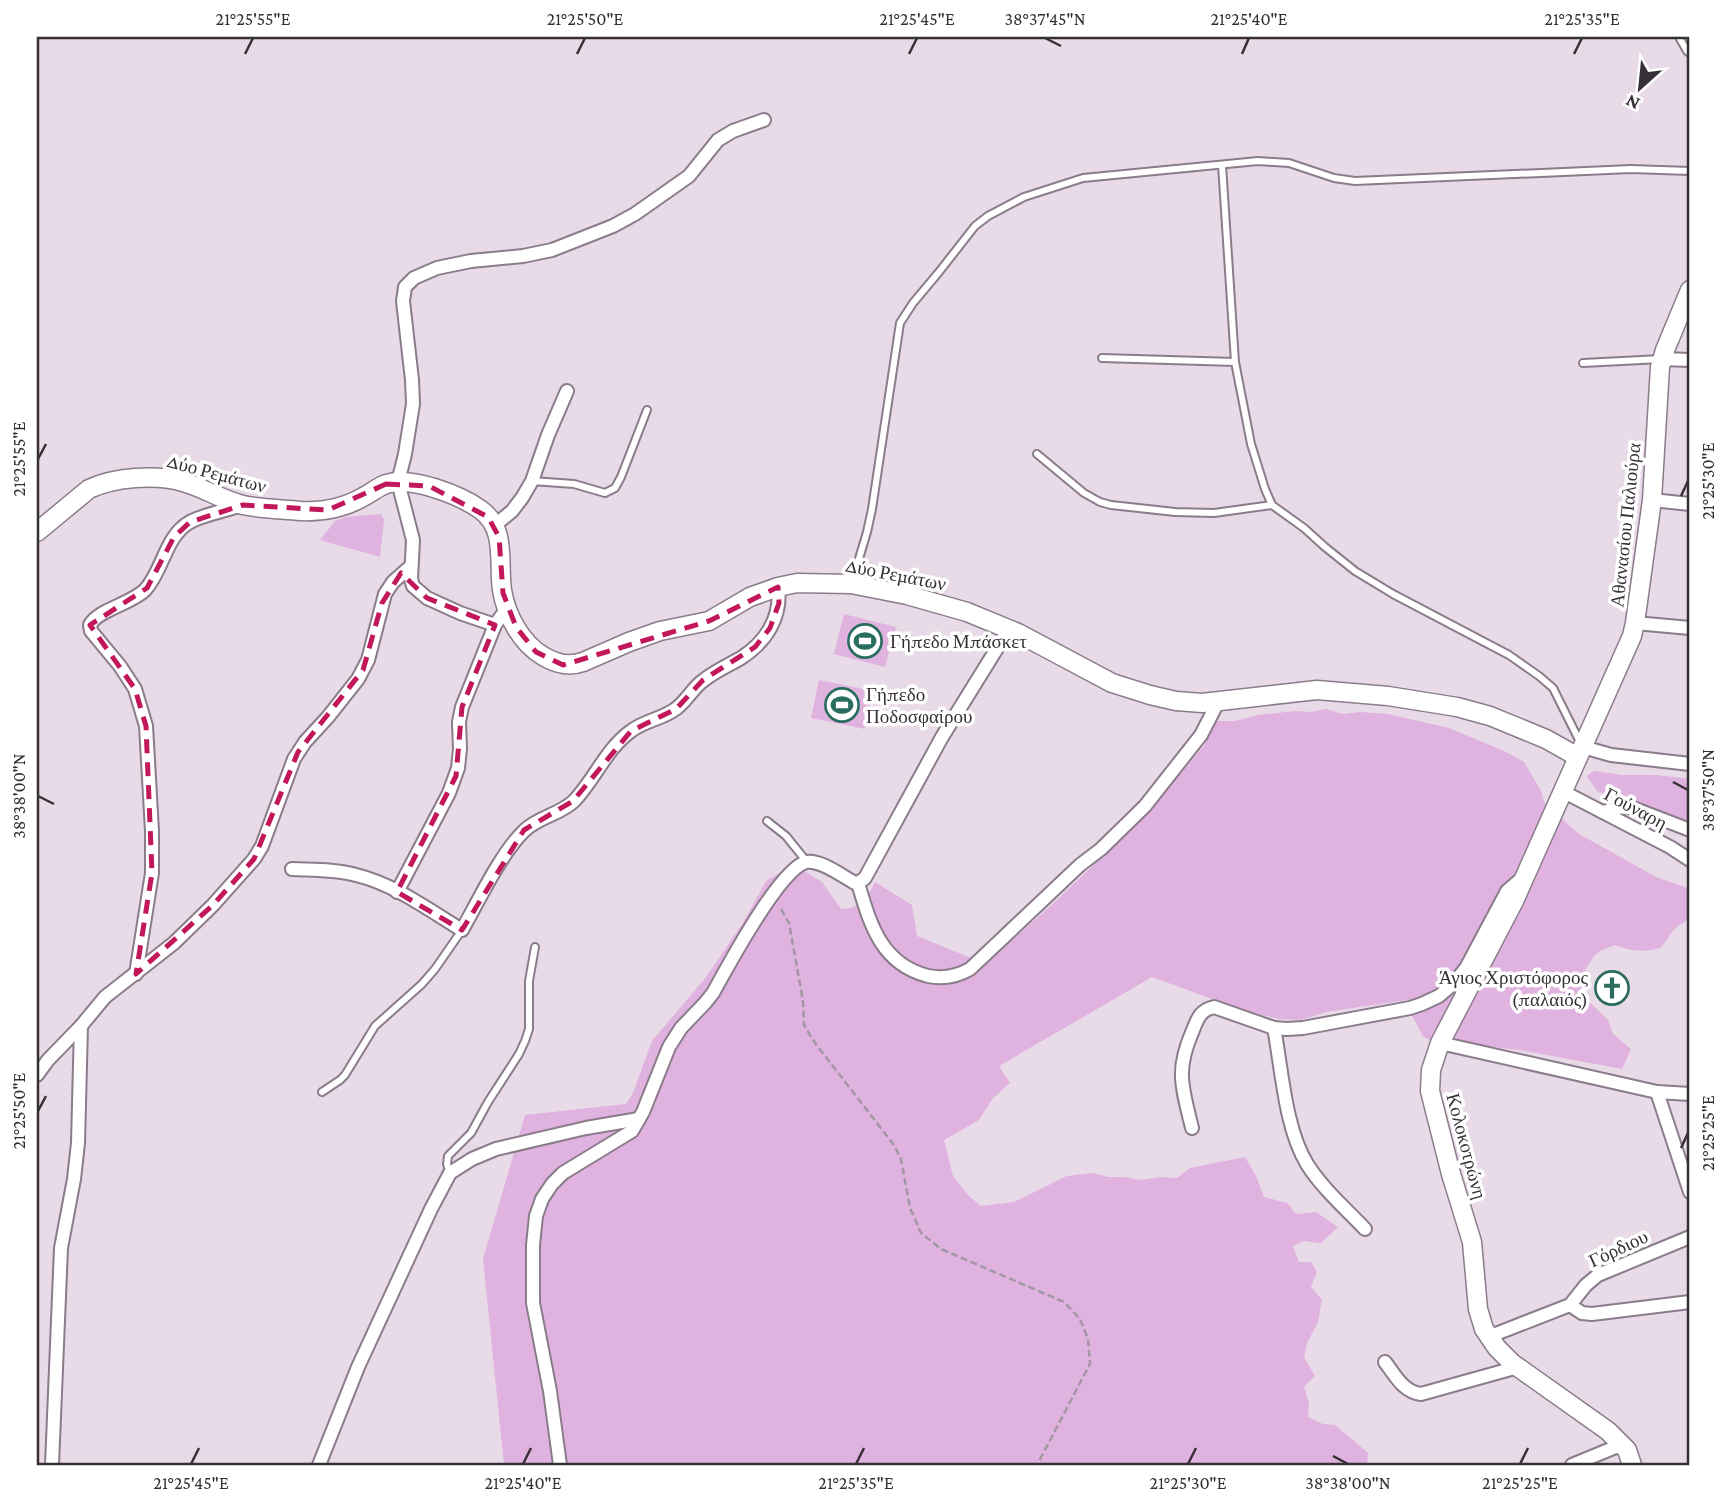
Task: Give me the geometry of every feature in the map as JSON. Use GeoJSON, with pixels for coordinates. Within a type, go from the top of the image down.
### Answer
{"type":"FeatureCollection","features":[{"type":"Feature","properties":{"kind":"street"},"geometry":{"type":"LineString","coordinates":[[495,625],[427,598],[413,586],[411,579],[413,540],[398,482],[414,404],[403,293],[409,282],[437,268],[552,250],[613,226],[689,176],[718,139],[765,120]]}},
{"type":"Feature","properties":{"kind":"street","name":"Αθανασίου Παλιούρα"},"geometry":{"type":"LineString","coordinates":[[1580,752],[1627,649],[1635,623],[1652,500],[1658,383],[1662,359],[1690,290]]}},
{"type":"Feature","properties":{"kind":"street"},"geometry":{"type":"LineString","coordinates":[[1662,359],[1690,360]]}},
{"type":"Feature","properties":{"kind":"street"},"geometry":{"type":"LineString","coordinates":[[398,482],[422,484],[470,503],[484,513],[494,526],[523,498],[567,391]]}},
{"type":"Feature","properties":{"kind":"street","name":"Δύο Ρεμάτων"},"geometry":{"type":"LineString","coordinates":[[37,532],[89,489],[118,481],[167,478],[243,505],[299,510],[328,510],[346,505],[386,484],[398,482]]}},
{"type":"Feature","properties":{"kind":"street"},"geometry":{"type":"LineString","coordinates":[[1652,500],[1690,504]]}},
{"type":"Feature","properties":{"kind":"street"},"geometry":{"type":"LineString","coordinates":[[136,974],[152,873],[146,726],[135,689],[120,666],[90,631],[90,625],[96,616],[123,605],[146,588],[174,537],[190,522],[243,505]]}},
{"type":"Feature","properties":{"kind":"street","name":"Δύο Ρεμάτων"},"geometry":{"type":"LineString","coordinates":[[494,526],[500,543],[502,588],[507,608],[519,632],[536,652],[550,660],[570,665],[660,631],[709,621],[750,597],[778,587],[797,583],[851,584],[936,602],[1009,628],[1099,677],[1125,688],[1176,701],[1218,702],[1285,692],[1330,690],[1426,702],[1490,716],[1580,752]]}},
{"type":"Feature","properties":{"kind":"street"},"geometry":{"type":"LineString","coordinates":[[37,1075],[105,998],[174,943],[254,859],[262,846],[298,752],[358,679],[368,660],[385,594],[393,582],[411,566]]}},
{"type":"Feature","properties":{"kind":"street"},"geometry":{"type":"LineString","coordinates":[[292,869],[338,871],[357,875],[397,892],[462,930],[499,865],[524,831],[533,823],[562,811],[573,801],[619,741],[631,731],[676,709],[703,680],[740,659],[764,637],[778,611],[778,587]]}},
{"type":"Feature","properties":{"kind":"street"},"geometry":{"type":"LineString","coordinates":[[397,892],[449,793],[458,768],[462,707],[495,625],[507,608]]}},
{"type":"Feature","properties":{"kind":"street"},"geometry":{"type":"LineString","coordinates":[[1635,623],[1690,628]]}},
{"type":"Feature","properties":{"kind":"street"},"geometry":{"type":"LineString","coordinates":[[858,883],[865,878],[942,737],[1009,628]]}},
{"type":"Feature","properties":{"kind":"street"},"geometry":{"type":"LineString","coordinates":[[560,1465],[551,1391],[533,1303],[533,1245],[536,1216],[542,1199],[563,1173],[632,1130],[669,1047],[681,1028],[713,993],[776,889],[794,870],[807,862],[824,866],[858,883],[876,934],[898,962],[916,973],[937,978],[957,976],[970,969],[1145,806],[1201,735],[1218,702]]}},
{"type":"Feature","properties":{"kind":"street"},"geometry":{"type":"LineString","coordinates":[[1580,752],[1690,764]]}},
{"type":"Feature","properties":{"kind":"street","name":"Κολοκοτρώνη"},"geometry":{"type":"LineString","coordinates":[[1580,752],[1514,901],[1440,1043],[1430,1076],[1432,1100],[1472,1242],[1481,1322],[1488,1337],[1518,1367],[1623,1444],[1632,1465]]}},
{"type":"Feature","properties":{"kind":"street","name":"Γούναρη"},"geometry":{"type":"LineString","coordinates":[[1564,792],[1690,860]]}},
{"type":"Feature","properties":{"kind":"street"},"geometry":{"type":"LineString","coordinates":[[1603,812],[1630,807],[1690,830]]}},
{"type":"Feature","properties":{"kind":"street"},"geometry":{"type":"LineString","coordinates":[[1192,1128],[1182,1088],[1181,1070],[1185,1049],[1200,1014],[1205,1009],[1214,1007],[1274,1028],[1287,1029],[1423,1004],[1448,990],[1466,968],[1507,891],[1525,876]]}},
{"type":"Feature","properties":{"kind":"street"},"geometry":{"type":"LineString","coordinates":[[52,1465],[61,1248],[78,1143],[81,1026]]}},
{"type":"Feature","properties":{"kind":"street"},"geometry":{"type":"LineString","coordinates":[[1274,1028],[1289,1115],[1299,1149],[1319,1180],[1364,1229]]}},
{"type":"Feature","properties":{"kind":"street"},"geometry":{"type":"LineString","coordinates":[[1440,1043],[1657,1092],[1690,1094]]}},
{"type":"Feature","properties":{"kind":"street"},"geometry":{"type":"LineString","coordinates":[[1657,1092],[1690,1192]]}},
{"type":"Feature","properties":{"kind":"street"},"geometry":{"type":"LineString","coordinates":[[319,1465],[358,1367],[450,1172],[496,1149],[639,1119]]}},
{"type":"Feature","properties":{"kind":"street","name":"Γόρδιου"},"geometry":{"type":"LineString","coordinates":[[1488,1337],[1570,1305],[1598,1275],[1690,1237]]}},
{"type":"Feature","properties":{"kind":"street"},"geometry":{"type":"LineString","coordinates":[[1570,1305],[1592,1314],[1690,1302]]}},
{"type":"Feature","properties":{"kind":"street"},"geometry":{"type":"LineString","coordinates":[[1385,1362],[1405,1388],[1421,1394],[1518,1367]]}},
{"type":"Feature","properties":{"kind":"street"},"geometry":{"type":"LineString","coordinates":[[1572,1465],[1623,1444]]}},
{"type":"Feature","properties":{"kind":"lane"},"geometry":{"type":"LineString","coordinates":[[1679,37],[1690,53]]}},
{"type":"Feature","properties":{"kind":"lane"},"geometry":{"type":"LineString","coordinates":[[851,584],[872,509],[900,323],[967,235],[988,216],[1024,197],[1083,178],[1258,161],[1289,163],[1334,178],[1355,181],[1632,169],[1690,171]]}},
{"type":"Feature","properties":{"kind":"lane"},"geometry":{"type":"LineString","coordinates":[[1222,164],[1235,362],[1251,444],[1261,480],[1272,505],[1374,583],[1509,655],[1539,676],[1553,688],[1580,752]]}},
{"type":"Feature","properties":{"kind":"lane"},"geometry":{"type":"LineString","coordinates":[[1102,358],[1235,362]]}},
{"type":"Feature","properties":{"kind":"lane"},"geometry":{"type":"LineString","coordinates":[[1583,363],[1662,359]]}},
{"type":"Feature","properties":{"kind":"lane"},"geometry":{"type":"LineString","coordinates":[[531,481],[574,484],[610,492],[621,477],[647,410]]}},
{"type":"Feature","properties":{"kind":"lane"},"geometry":{"type":"LineString","coordinates":[[1037,454],[1084,493],[1111,505],[1214,513],[1272,505]]}},
{"type":"Feature","properties":{"kind":"lane"},"geometry":{"type":"LineString","coordinates":[[767,821],[786,836],[807,862]]}},
{"type":"Feature","properties":{"kind":"lane"},"geometry":{"type":"LineString","coordinates":[[322,1092],[345,1075],[375,1026],[422,984],[462,930]]}},
{"type":"Feature","properties":{"kind":"lane"},"geometry":{"type":"LineString","coordinates":[[450,1172],[446,1160],[448,1156],[471,1133],[525,1041],[529,1029],[529,981],[535,947]]}},
{"type":"Feature","properties":{"kind":"path"},"geometry":{"type":"LineString","coordinates":[[776,889],[777,902],[789,923],[803,1001],[804,1025],[894,1145],[901,1159],[910,1208],[921,1233],[941,1249],[1063,1302],[1080,1319],[1088,1339],[1090,1364],[1037,1465]]}},
{"type":"Feature","properties":{"kind":"highlighted area"},"geometry":{"type":"Polygon","coordinates":[[[386,484],[429,486],[488,517],[499,537],[503,593],[516,627],[536,652],[563,665],[709,621],[778,587],[779,603],[770,628],[755,647],[703,680],[676,709],[631,731],[573,801],[524,830],[462,930],[397,892],[456,776],[462,707],[495,625],[427,598],[401,573],[382,603],[363,670],[298,752],[254,859],[213,905],[136,974],[152,873],[146,726],[135,689],[90,625],[147,588],[174,537],[190,522],[243,505],[328,510],[386,484]]]}},
{"type":"Feature","properties":{"kind":"shaded area"},"geometry":{"type":"Polygon","coordinates":[[[381,514],[384,519],[380,557],[320,540],[335,521],[346,517],[381,514]]]}},
{"type":"Feature","properties":{"kind":"shaded area","name":"Γήπεδο Μπάσκετ"},"geometry":{"type":"Polygon","coordinates":[[[844,614],[896,627],[885,667],[834,654],[844,614]]]}},
{"type":"Feature","properties":{"kind":"shaded area","name":"Γήπεδο Ποδοσφαίρου"},"geometry":{"type":"Polygon","coordinates":[[[819,680],[873,691],[865,729],[811,718],[819,680]]]}},
{"type":"Feature","properties":{"kind":"shaded area"},"geometry":{"type":"Polygon","coordinates":[[[1326,709],[1343,714],[1388,714],[1449,728],[1502,750],[1524,762],[1541,791],[1545,804],[1579,834],[1656,877],[1690,889],[1690,918],[1674,929],[1661,948],[1638,951],[1615,945],[1594,956],[1586,969],[1583,978],[1586,999],[1608,1020],[1613,1034],[1631,1049],[1622,1069],[1520,1050],[1482,1046],[1448,1036],[1433,1042],[1423,1036],[1411,1014],[1414,999],[1326,1012],[1301,1020],[1279,1019],[1239,1009],[1152,977],[999,1066],[1010,1083],[993,1098],[979,1120],[944,1140],[953,1176],[981,1206],[1014,1202],[1067,1176],[1093,1173],[1141,1180],[1177,1178],[1190,1168],[1245,1157],[1264,1197],[1287,1203],[1296,1214],[1316,1212],[1338,1227],[1321,1243],[1304,1241],[1293,1246],[1299,1262],[1311,1262],[1317,1272],[1311,1287],[1322,1300],[1318,1322],[1307,1343],[1304,1358],[1315,1376],[1304,1387],[1309,1404],[1308,1417],[1323,1424],[1335,1425],[1368,1453],[1367,1464],[1389,1465],[504,1465],[483,1259],[525,1115],[626,1104],[633,1093],[652,1041],[707,976],[744,921],[766,881],[786,869],[806,872],[822,882],[841,909],[865,902],[875,882],[912,905],[917,936],[986,964],[1142,819],[1204,746],[1214,721],[1235,721],[1258,715],[1326,709]]]}},
{"type":"Feature","properties":{"kind":"shaded area"},"geometry":{"type":"Polygon","coordinates":[[[1594,771],[1690,779],[1690,835],[1640,806],[1631,794],[1618,799],[1597,791],[1587,776],[1594,771]]]}},
{"type":"Feature","properties":{"kind":"place","name":"Γήπεδο Μπάσκετ"},"geometry":{"type":"Point","coordinates":[865,641]}},
{"type":"Feature","properties":{"kind":"place","name":"Γήπεδο Ποδοσφαίρου"},"geometry":{"type":"Point","coordinates":[842,705]}},
{"type":"Feature","properties":{"kind":"place","name":"Άγιος Χριστόφορος (παλαιός)"},"geometry":{"type":"Point","coordinates":[1612,988]}}]}
